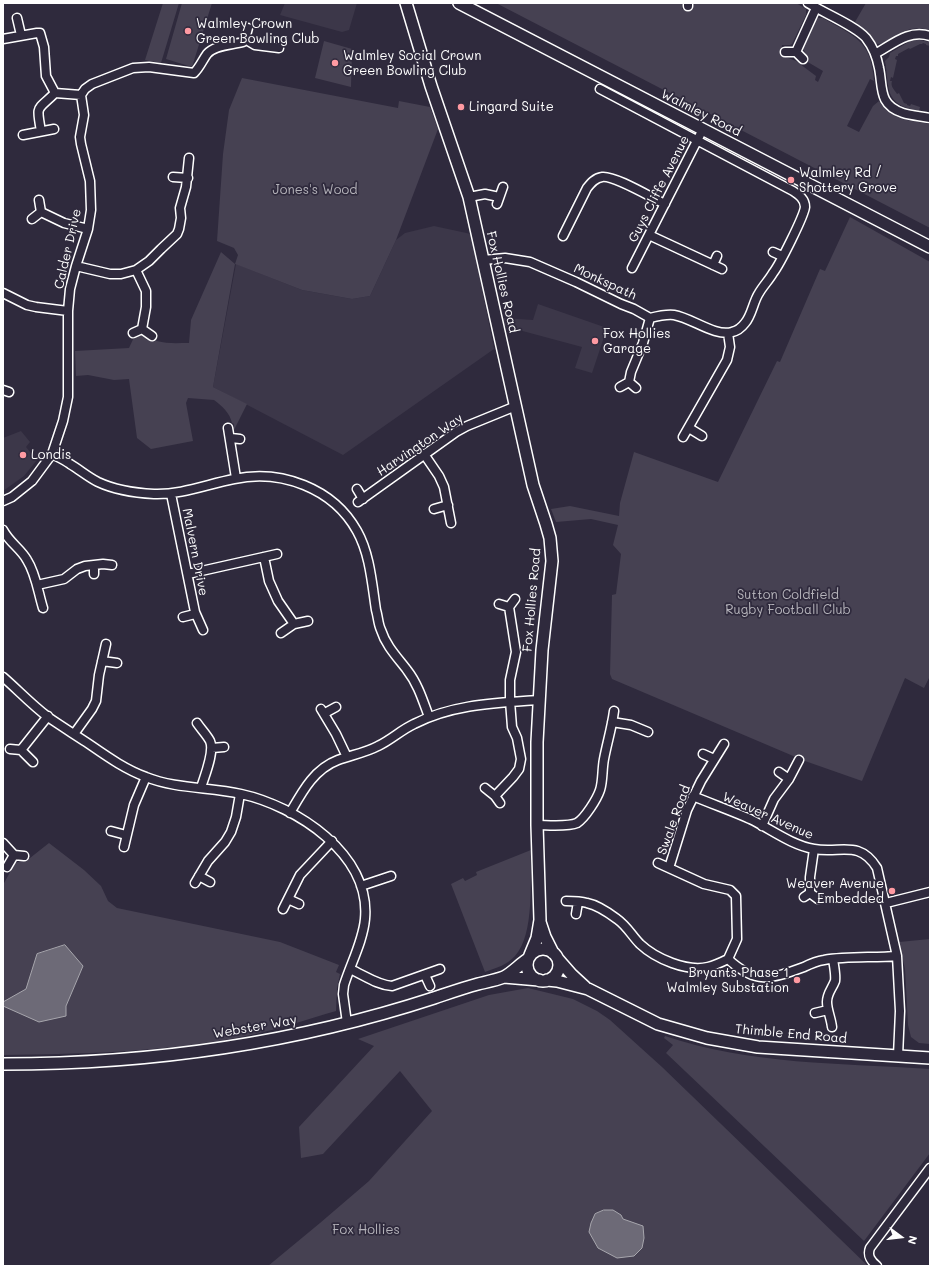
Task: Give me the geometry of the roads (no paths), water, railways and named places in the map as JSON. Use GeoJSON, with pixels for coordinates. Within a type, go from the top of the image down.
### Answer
{"type":"FeatureCollection","features":[{"type":"Feature","properties":{"kind":"street","name":"Fox Hollies Road"},"geometry":{"type":"LineString","coordinates":[[406,3],[431,86],[469,196],[533,485],[546,524],[552,553],[542,650],[537,742],[537,825],[540,920],[537,938],[529,957]]}},
{"type":"Feature","properties":{"kind":"street","name":"Walmley Road"},"geometry":{"type":"LineString","coordinates":[[459,3],[613,89],[703,129],[930,247]]}},
{"type":"Feature","properties":{"kind":"street"},"geometry":{"type":"LineString","coordinates":[[808,3],[864,36],[875,54],[880,70],[883,96],[888,103],[902,113],[930,118]]}},
{"type":"Feature","properties":{"kind":"street"},"geometry":{"type":"LineString","coordinates":[[796,52],[816,8]]}},
{"type":"Feature","properties":{"kind":"street"},"geometry":{"type":"LineString","coordinates":[[18,18],[21,35]]}},
{"type":"Feature","properties":{"kind":"street"},"geometry":{"type":"LineString","coordinates":[[41,131],[38,113],[39,107],[55,93],[81,95],[85,89],[92,84],[133,68],[149,67],[190,73],[197,70],[210,51],[216,48],[243,42],[246,39],[248,28]]}},
{"type":"Feature","properties":{"kind":"street"},"geometry":{"type":"LineString","coordinates":[[3,39],[37,32],[42,36],[46,76],[55,93]]}},
{"type":"Feature","properties":{"kind":"street"},"geometry":{"type":"LineString","coordinates":[[875,54],[900,38],[912,34],[923,34],[930,36]]}},
{"type":"Feature","properties":{"kind":"street"},"geometry":{"type":"LineString","coordinates":[[246,39],[255,45],[279,48]]}},
{"type":"Feature","properties":{"kind":"street"},"geometry":{"type":"LineString","coordinates":[[786,52],[796,52],[803,60]]}},
{"type":"Feature","properties":{"kind":"street"},"geometry":{"type":"LineString","coordinates":[[600,89],[613,89],[697,140],[800,196],[804,204],[804,212],[774,273],[758,294],[745,324],[728,333],[716,331],[674,315],[664,315],[650,318],[629,382],[620,387]]}},
{"type":"Feature","properties":{"kind":"street","name":"Calder Drive"},"geometry":{"type":"LineString","coordinates":[[3,501],[12,497],[32,481],[52,454],[58,438],[68,397],[68,311],[70,289],[88,229],[91,210],[90,180],[80,137],[84,115],[81,95]]}},
{"type":"Feature","properties":{"kind":"street"},"geometry":{"type":"LineString","coordinates":[[23,135],[54,128]]}},
{"type":"Feature","properties":{"kind":"street","name":"Guys Cliffe Avenue"},"geometry":{"type":"LineString","coordinates":[[632,268],[703,129]]}},
{"type":"Feature","properties":{"kind":"street"},"geometry":{"type":"LineString","coordinates":[[76,266],[110,274],[121,274],[136,270],[157,253],[177,234],[179,229],[181,218],[180,208],[188,178],[190,158]]}},
{"type":"Feature","properties":{"kind":"street"},"geometry":{"type":"LineString","coordinates":[[173,176],[188,178]]}},
{"type":"Feature","properties":{"kind":"street"},"geometry":{"type":"LineString","coordinates":[[563,236],[587,188],[592,182],[604,177],[615,180],[665,204]]}},
{"type":"Feature","properties":{"kind":"street"},"geometry":{"type":"LineString","coordinates":[[469,196],[485,194],[498,200],[503,187]]}},
{"type":"Feature","properties":{"kind":"street"},"geometry":{"type":"LineString","coordinates":[[39,200],[41,212]]}},
{"type":"Feature","properties":{"kind":"street"},"geometry":{"type":"LineString","coordinates":[[41,212],[64,223],[88,229]]}},
{"type":"Feature","properties":{"kind":"street"},"geometry":{"type":"LineString","coordinates":[[32,219],[41,212]]}},
{"type":"Feature","properties":{"kind":"street"},"geometry":{"type":"LineString","coordinates":[[567,227],[575,232]]}},
{"type":"Feature","properties":{"kind":"street"},"geometry":{"type":"LineString","coordinates":[[649,235],[722,269]]}},
{"type":"Feature","properties":{"kind":"street"},"geometry":{"type":"LineString","coordinates":[[773,252],[782,256]]}},
{"type":"Feature","properties":{"kind":"street"},"geometry":{"type":"LineString","coordinates":[[713,265],[717,256]]}},
{"type":"Feature","properties":{"kind":"street","name":"Monkspath"},"geometry":{"type":"LineString","coordinates":[[483,260],[506,258],[530,262],[576,282],[614,302],[634,309],[650,318]]}},
{"type":"Feature","properties":{"kind":"street","name":"Guys Cliffe Avenue"},"geometry":{"type":"LineString","coordinates":[[636,260],[644,264]]}},
{"type":"Feature","properties":{"kind":"street"},"geometry":{"type":"LineString","coordinates":[[136,270],[146,292],[146,306],[142,329]]}},
{"type":"Feature","properties":{"kind":"street"},"geometry":{"type":"LineString","coordinates":[[3,293],[36,308],[68,311]]}},
{"type":"Feature","properties":{"kind":"street"},"geometry":{"type":"LineString","coordinates":[[132,334],[142,329]]}},
{"type":"Feature","properties":{"kind":"street"},"geometry":{"type":"LineString","coordinates":[[142,329],[152,336]]}},
{"type":"Feature","properties":{"kind":"street"},"geometry":{"type":"LineString","coordinates":[[684,437],[729,355],[728,333]]}},
{"type":"Feature","properties":{"kind":"street"},"geometry":{"type":"LineString","coordinates":[[629,382],[636,388]]}},
{"type":"Feature","properties":{"kind":"street","name":"Harvington Way"},"geometry":{"type":"LineString","coordinates":[[357,490],[360,501],[424,454],[467,426],[516,406]]}},
{"type":"Feature","properties":{"kind":"street"},"geometry":{"type":"LineString","coordinates":[[228,428],[231,438],[232,458],[236,478]]}},
{"type":"Feature","properties":{"kind":"street"},"geometry":{"type":"LineString","coordinates":[[689,428],[702,436]]}},
{"type":"Feature","properties":{"kind":"street"},"geometry":{"type":"LineString","coordinates":[[231,438],[240,439]]}},
{"type":"Feature","properties":{"kind":"street"},"geometry":{"type":"LineString","coordinates":[[52,454],[70,464],[91,479],[112,488],[131,492],[171,494],[236,478],[257,477],[274,477],[305,484],[318,491],[328,498],[347,516],[357,531],[363,545],[380,630],[395,656],[408,671],[416,685],[429,717]]}},
{"type":"Feature","properties":{"kind":"street"},"geometry":{"type":"LineString","coordinates":[[424,454],[444,487],[451,523]]}},
{"type":"Feature","properties":{"kind":"street","name":"Malvern Drive"},"geometry":{"type":"LineString","coordinates":[[171,494],[195,614],[203,630]]}},
{"type":"Feature","properties":{"kind":"street"},"geometry":{"type":"LineString","coordinates":[[434,509],[448,505]]}},
{"type":"Feature","properties":{"kind":"street"},"geometry":{"type":"LineString","coordinates":[[3,530],[7,537],[28,560],[43,608]]}},
{"type":"Feature","properties":{"kind":"street"},"geometry":{"type":"LineString","coordinates":[[188,574],[277,554]]}},
{"type":"Feature","properties":{"kind":"street"},"geometry":{"type":"LineString","coordinates":[[264,557],[269,581],[278,601],[294,624]]}},
{"type":"Feature","properties":{"kind":"street"},"geometry":{"type":"LineString","coordinates":[[37,585],[64,579],[77,569],[94,565],[112,566]]}},
{"type":"Feature","properties":{"kind":"street"},"geometry":{"type":"LineString","coordinates":[[94,565],[94,574]]}},
{"type":"Feature","properties":{"kind":"street"},"geometry":{"type":"LineString","coordinates":[[485,788],[498,799],[519,769],[521,759],[517,738],[512,727],[510,701],[510,680],[516,652],[510,607],[515,599]]}},
{"type":"Feature","properties":{"kind":"street"},"geometry":{"type":"LineString","coordinates":[[499,604],[510,607]]}},
{"type":"Feature","properties":{"kind":"street","name":"Malvern Drive"},"geometry":{"type":"LineString","coordinates":[[183,617],[195,614]]}},
{"type":"Feature","properties":{"kind":"street"},"geometry":{"type":"LineString","coordinates":[[281,633],[294,624],[308,621]]}},
{"type":"Feature","properties":{"kind":"street"},"geometry":{"type":"LineString","coordinates":[[74,734],[96,701],[99,675],[106,644]]}},
{"type":"Feature","properties":{"kind":"street"},"geometry":{"type":"LineString","coordinates":[[102,661],[116,664]]}},
{"type":"Feature","properties":{"kind":"street"},"geometry":{"type":"LineString","coordinates":[[3,677],[48,716],[116,762],[146,777],[159,781],[262,799],[316,828],[332,841],[353,869],[361,886],[365,903],[363,932],[344,985],[343,994],[347,1023]]}},
{"type":"Feature","properties":{"kind":"street"},"geometry":{"type":"LineString","coordinates":[[290,813],[304,789],[319,771],[329,764],[380,746],[400,731],[429,717],[470,705],[539,700]]}},
{"type":"Feature","properties":{"kind":"street"},"geometry":{"type":"LineString","coordinates":[[336,707],[323,711],[343,746],[347,757]]}},
{"type":"Feature","properties":{"kind":"street"},"geometry":{"type":"LineString","coordinates":[[537,825],[571,824],[582,818],[591,807],[601,789],[604,761],[614,710]]}},
{"type":"Feature","properties":{"kind":"street"},"geometry":{"type":"LineString","coordinates":[[21,750],[48,716]]}},
{"type":"Feature","properties":{"kind":"street"},"geometry":{"type":"LineString","coordinates":[[612,722],[631,725],[648,732]]}},
{"type":"Feature","properties":{"kind":"street"},"geometry":{"type":"LineString","coordinates":[[197,723],[210,741],[212,748],[201,788]]}},
{"type":"Feature","properties":{"kind":"street","name":"Swale Road"},"geometry":{"type":"LineString","coordinates":[[669,868],[687,810],[714,759],[724,744]]}},
{"type":"Feature","properties":{"kind":"street"},"geometry":{"type":"LineString","coordinates":[[212,748],[224,747]]}},
{"type":"Feature","properties":{"kind":"street"},"geometry":{"type":"LineString","coordinates":[[10,749],[21,750],[33,762]]}},
{"type":"Feature","properties":{"kind":"street"},"geometry":{"type":"LineString","coordinates":[[703,754],[714,759]]}},
{"type":"Feature","properties":{"kind":"street"},"geometry":{"type":"LineString","coordinates":[[762,826],[774,799],[789,779],[799,760]]}},
{"type":"Feature","properties":{"kind":"street"},"geometry":{"type":"LineString","coordinates":[[779,772],[789,779]]}},
{"type":"Feature","properties":{"kind":"street"},"geometry":{"type":"LineString","coordinates":[[124,847],[134,805],[146,777]]}},
{"type":"Feature","properties":{"kind":"street"},"geometry":{"type":"LineString","coordinates":[[210,882],[197,880],[208,861],[225,842],[231,832],[236,817],[240,794]]}},
{"type":"Feature","properties":{"kind":"street","name":"Weaver Avenue"},"geometry":{"type":"LineString","coordinates":[[694,796],[751,819],[799,844],[814,849],[850,849],[868,855],[877,868],[897,956],[900,1011],[898,1056]]}},
{"type":"Feature","properties":{"kind":"street"},"geometry":{"type":"LineString","coordinates":[[111,831],[126,835]]}},
{"type":"Feature","properties":{"kind":"street"},"geometry":{"type":"LineString","coordinates":[[283,909],[300,874],[332,841]]}},
{"type":"Feature","properties":{"kind":"street"},"geometry":{"type":"LineString","coordinates":[[3,843],[14,855],[24,856]]}},
{"type":"Feature","properties":{"kind":"street"},"geometry":{"type":"LineString","coordinates":[[814,849],[807,895],[818,899]]}},
{"type":"Feature","properties":{"kind":"street"},"geometry":{"type":"LineString","coordinates":[[7,867],[14,855]]}},
{"type":"Feature","properties":{"kind":"street","name":"Swale Road"},"geometry":{"type":"LineString","coordinates":[[658,863],[704,884],[730,890],[736,896],[737,939],[728,959]]}},
{"type":"Feature","properties":{"kind":"street"},"geometry":{"type":"LineString","coordinates":[[361,886],[392,876]]}},
{"type":"Feature","properties":{"kind":"street"},"geometry":{"type":"LineString","coordinates":[[886,903],[930,892]]}},
{"type":"Feature","properties":{"kind":"street"},"geometry":{"type":"LineString","coordinates":[[288,899],[299,904]]}},
{"type":"Feature","properties":{"kind":"street"},"geometry":{"type":"LineString","coordinates":[[566,901],[592,904],[625,925],[640,944],[651,953],[664,960],[681,966],[704,968],[717,965],[728,959],[739,969],[749,974],[762,977],[785,974],[821,960],[897,956]]}},
{"type":"Feature","properties":{"kind":"street"},"geometry":{"type":"LineString","coordinates":[[576,914],[578,902]]}},
{"type":"Feature","properties":{"kind":"street","name":"Fox Hollies Road"},"geometry":{"type":"LineString","coordinates":[[540,920],[545,937],[555,956]]}},
{"type":"Feature","properties":{"kind":"street"},"geometry":{"type":"LineString","coordinates":[[536,950],[548,950],[555,956],[559,964],[557,971],[553,977],[543,980],[532,976],[528,970],[527,964],[529,957],[536,950]]}},
{"type":"Feature","properties":{"kind":"street","name":"Thimble End Road"},"geometry":{"type":"LineString","coordinates":[[555,956],[572,975],[588,989]]}},
{"type":"Feature","properties":{"kind":"street","name":"Webster Way"},"geometry":{"type":"LineString","coordinates":[[3,1064],[102,1061],[222,1048],[279,1038],[347,1023],[414,1005],[504,977],[529,957]]}},
{"type":"Feature","properties":{"kind":"street"},"geometry":{"type":"LineString","coordinates":[[832,1027],[827,1001],[835,979],[833,959]]}},
{"type":"Feature","properties":{"kind":"street"},"geometry":{"type":"LineString","coordinates":[[350,969],[385,986],[392,986],[440,969]]}},
{"type":"Feature","properties":{"kind":"street"},"geometry":{"type":"LineString","coordinates":[[425,974],[430,986]]}},
{"type":"Feature","properties":{"kind":"street","name":"Webster Way"},"geometry":{"type":"LineString","coordinates":[[504,977],[543,980]]}},
{"type":"Feature","properties":{"kind":"street","name":"Thimble End Road"},"geometry":{"type":"LineString","coordinates":[[543,980],[557,981],[588,989],[658,1024],[707,1038],[758,1047],[930,1058]]}},
{"type":"Feature","properties":{"kind":"street"},"geometry":{"type":"LineString","coordinates":[[815,1013],[828,1010]]}},
{"type":"Feature","properties":{"kind":"street"},"geometry":{"type":"LineString","coordinates":[[877,1266],[869,1257],[869,1251],[897,1210],[930,1168]]}},
{"type":"Feature","properties":{"kind":"place","name":"Walmley Crown Green Bowling Club"},"geometry":{"type":"Point","coordinates":[188,31]}},
{"type":"Feature","properties":{"kind":"place","name":"Walmley Social Crown Green Bowling Club"},"geometry":{"type":"Point","coordinates":[335,63]}},
{"type":"Feature","properties":{"kind":"place","name":"Lingard Suite"},"geometry":{"type":"Point","coordinates":[461,107]}},
{"type":"Feature","properties":{"kind":"place","name":"Walmley Rd / Shottery Grove"},"geometry":{"type":"Point","coordinates":[791,180]}},
{"type":"Feature","properties":{"kind":"place","name":"Fox Hollies Garage"},"geometry":{"type":"Point","coordinates":[595,341]}},
{"type":"Feature","properties":{"kind":"place","name":"Londis"},"geometry":{"type":"Point","coordinates":[23,455]}},
{"type":"Feature","properties":{"kind":"place","name":"Weaver Avenue Embedded"},"geometry":{"type":"Point","coordinates":[892,891]}},
{"type":"Feature","properties":{"kind":"place","name":"Bryants Phase 1 Walmley Substation"},"geometry":{"type":"Point","coordinates":[797,980]}},
{"type":"Feature","properties":{"kind":"park label","name":"Jones's Wood"},"geometry":{"type":"Point","coordinates":[315,190]}},
{"type":"Feature","properties":{"kind":"park label","name":"Sutton Coldfield Rugby Football Club"},"geometry":{"type":"Point","coordinates":[788,602]}},
{"type":"Feature","properties":{"kind":"park label","name":"Fox Hollies"},"geometry":{"type":"Point","coordinates":[366,1230]}}]}
